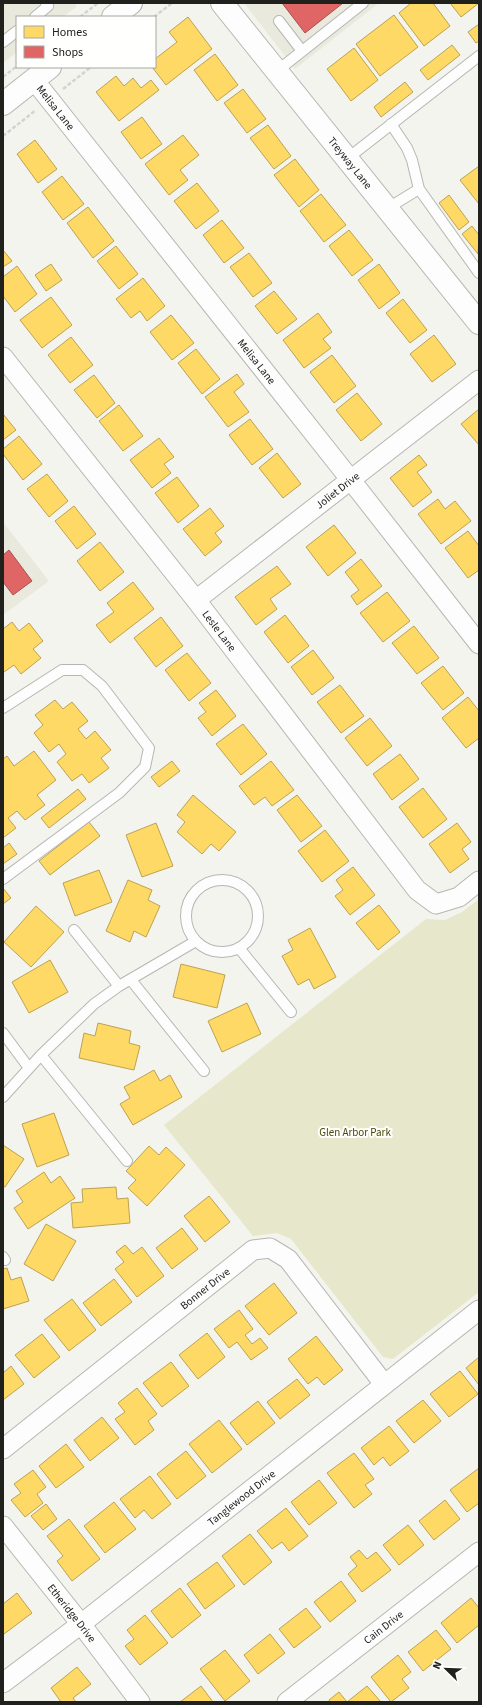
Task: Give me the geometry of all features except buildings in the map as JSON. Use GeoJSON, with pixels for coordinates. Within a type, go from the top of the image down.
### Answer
{"type":"FeatureCollection","features":[{"type":"Feature","properties":{"kind":"street"},"geometry":{"type":"LineString","coordinates":[[114,16],[131,3]]}},
{"type":"Feature","properties":{"kind":"street","name":"Treyway Lane"},"geometry":{"type":"LineString","coordinates":[[229,8],[479,322]]}},
{"type":"Feature","properties":{"kind":"street"},"geometry":{"type":"LineString","coordinates":[[3,104],[42,73]]}},
{"type":"Feature","properties":{"kind":"street","name":"Melisa Lane"},"geometry":{"type":"LineString","coordinates":[[42,73],[350,479],[479,644]]}},
{"type":"Feature","properties":{"kind":"street","name":"Lesle Lane"},"geometry":{"type":"LineString","coordinates":[[3,357],[196,600],[417,890],[436,904],[459,897],[479,882]]}},
{"type":"Feature","properties":{"kind":"street","name":"Joliet Drive"},"geometry":{"type":"LineString","coordinates":[[196,600],[479,380]]}},
{"type":"Feature","properties":{"kind":"street","name":"Bonner Drive"},"geometry":{"type":"LineString","coordinates":[[3,1449],[253,1250],[270,1248],[288,1259],[384,1384]]}},
{"type":"Feature","properties":{"kind":"street","name":"Tanglewood Drive"},"geometry":{"type":"LineString","coordinates":[[3,1684],[479,1310]]}},
{"type":"Feature","properties":{"kind":"street","name":"Etheridge Drive"},"geometry":{"type":"LineString","coordinates":[[3,1526],[81,1624],[140,1702]]}},
{"type":"Feature","properties":{"kind":"street","name":"Cain Drive"},"geometry":{"type":"LineString","coordinates":[[287,1702],[479,1552]]}},
{"type":"Feature","properties":{"kind":"lane"},"geometry":{"type":"LineString","coordinates":[[36,16],[48,6],[46,3]]}},
{"type":"Feature","properties":{"kind":"lane"},"geometry":{"type":"LineString","coordinates":[[278,71],[363,3]]}},
{"type":"Feature","properties":{"kind":"lane"},"geometry":{"type":"LineString","coordinates":[[280,21],[302,51]]}},
{"type":"Feature","properties":{"kind":"lane"},"geometry":{"type":"LineString","coordinates":[[3,42],[16,32]]}},
{"type":"Feature","properties":{"kind":"lane"},"geometry":{"type":"LineString","coordinates":[[348,158],[479,56]]}},
{"type":"Feature","properties":{"kind":"lane"},"geometry":{"type":"LineString","coordinates":[[391,124],[410,154],[420,189],[479,273]]}},
{"type":"Feature","properties":{"kind":"lane"},"geometry":{"type":"LineString","coordinates":[[388,208],[420,189]]}},
{"type":"Feature","properties":{"kind":"lane"},"geometry":{"type":"LineString","coordinates":[[3,708],[62,670],[83,670],[102,686],[149,748],[145,767],[119,793],[3,879]]}},
{"type":"Feature","properties":{"kind":"lane"},"geometry":{"type":"LineString","coordinates":[[212,881],[233,881],[250,893],[258,912],[254,933],[248,941],[239,948],[230,951],[216,951],[203,947],[196,941],[186,922],[186,912],[192,897],[202,886],[212,881]]}},
{"type":"Feature","properties":{"kind":"lane"},"geometry":{"type":"LineString","coordinates":[[74,930],[119,986]]}},
{"type":"Feature","properties":{"kind":"lane"},"geometry":{"type":"LineString","coordinates":[[3,1097],[28,1068],[94,1004],[119,986],[196,941]]}},
{"type":"Feature","properties":{"kind":"lane"},"geometry":{"type":"LineString","coordinates":[[239,948],[291,1012]]}},
{"type":"Feature","properties":{"kind":"lane"},"geometry":{"type":"LineString","coordinates":[[131,980],[204,1071]]}},
{"type":"Feature","properties":{"kind":"lane"},"geometry":{"type":"LineString","coordinates":[[3,1033],[28,1068]]}},
{"type":"Feature","properties":{"kind":"lane"},"geometry":{"type":"LineString","coordinates":[[41,1055],[126,1161]]}},
{"type":"Feature","properties":{"kind":"path"},"geometry":{"type":"LineString","coordinates":[[81,16],[98,3]]}},
{"type":"Feature","properties":{"kind":"path"},"geometry":{"type":"LineString","coordinates":[[155,16],[172,3]]}},
{"type":"Feature","properties":{"kind":"path"},"geometry":{"type":"LineString","coordinates":[[3,77],[16,67]]}},
{"type":"Feature","properties":{"kind":"shaded area"},"geometry":{"type":"Polygon","coordinates":[[[3,3],[75,3],[77,6],[64,16],[16,16],[16,53],[3,63],[3,3]]]}},
{"type":"Feature","properties":{"kind":"shaded area"},"geometry":{"type":"Polygon","coordinates":[[[244,3],[379,3],[295,69],[244,3]]]}},
{"type":"Feature","properties":{"kind":"shaded area"},"geometry":{"type":"Polygon","coordinates":[[[3,522],[49,581],[3,615],[3,522]]]}},
{"type":"Feature","properties":{"kind":"green space","name":"Glen Arbor Park"},"geometry":{"type":"Polygon","coordinates":[[[479,899],[479,1292],[393,1359],[383,1357],[291,1239],[277,1233],[253,1236],[164,1125],[426,919],[445,920],[462,912],[479,899]]]}}]}
